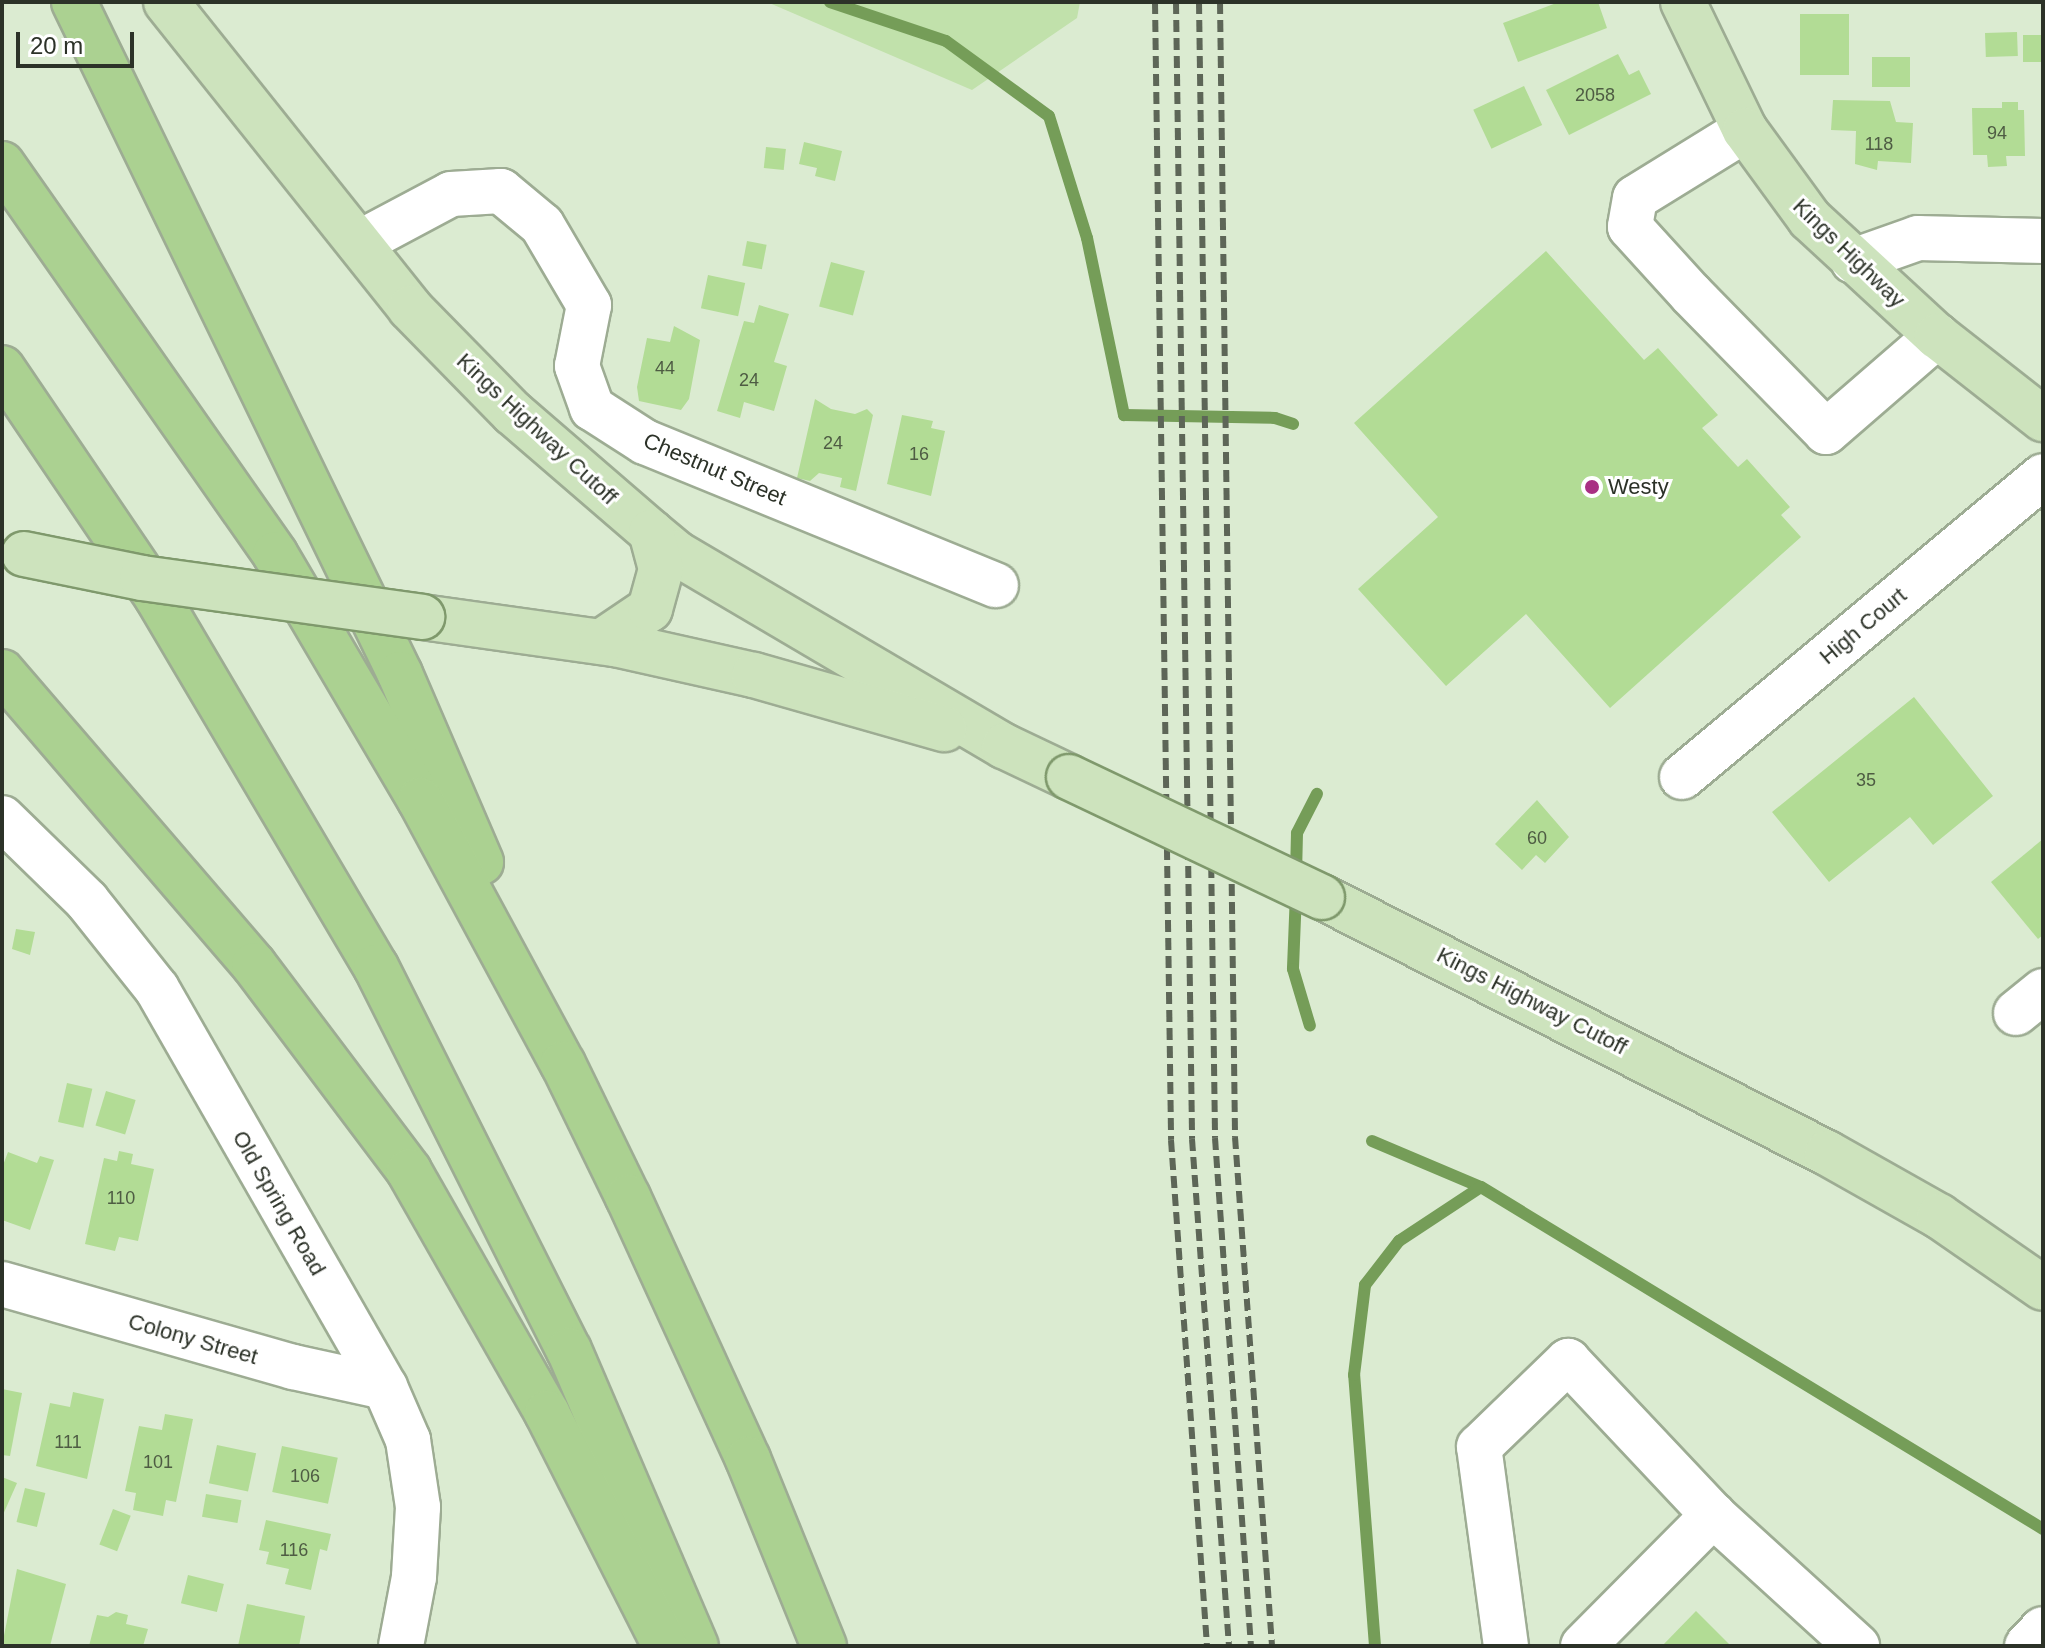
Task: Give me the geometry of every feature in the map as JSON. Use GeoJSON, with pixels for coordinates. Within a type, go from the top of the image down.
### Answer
{"type":"FeatureCollection","features":[{"type":"Feature","properties":{"kind":"highway"},"geometry":{"type":"LineString","coordinates":[[74,2],[412,700],[563,1064]]}},
{"type":"Feature","properties":{"kind":"highway"},"geometry":{"type":"LineString","coordinates":[[2,164],[275,554],[420,800],[563,1064],[689,1326],[824,1646]]}},
{"type":"Feature","properties":{"kind":"highway"},"geometry":{"type":"LineString","coordinates":[[2,368],[157,597],[376,967],[569,1350],[696,1646]]}},
{"type":"Feature","properties":{"kind":"highway"},"geometry":{"type":"LineString","coordinates":[[2,672],[280,997],[409,1171],[540,1401],[665,1646]]}},
{"type":"Feature","properties":{"kind":"main road","name":"Kings Highway Cutoff"},"geometry":{"type":"LineString","coordinates":[[166,2],[410,308],[513,413],[676,553],[1004,746],[1322,897],[1827,1153],[1939,1216],[2043,1288]]}},
{"type":"Feature","properties":{"kind":"main road","name":"Kings Highway"},"geometry":{"type":"LineString","coordinates":[[1683,2],[1745,130],[1793,199],[1853,261],[1937,336],[2043,419]]}},
{"type":"Feature","properties":{"kind":"main road"},"geometry":{"type":"LineString","coordinates":[[601,642],[650,609],[661,569],[651,532]]}},
{"type":"Feature","properties":{"kind":"main road","name":"Kings Highway Cutoff"},"geometry":{"type":"LineString","coordinates":[[13,550],[142,578],[601,642],[754,675],[1004,746]]}},
{"type":"Feature","properties":{"kind":"street"},"geometry":{"type":"LineString","coordinates":[[1745,130],[1635,198],[1630,227],[1691,294],[1826,432],[1937,336]]}},
{"type":"Feature","properties":{"kind":"street","name":"Chestnut Street"},"geometry":{"type":"LineString","coordinates":[[359,243],[451,194],[501,191],[542,225],[589,305],[577,366],[592,408],[645,442],[996,585]]}},
{"type":"Feature","properties":{"kind":"street"},"geometry":{"type":"LineString","coordinates":[[1853,261],[1918,238],[2043,241]]}},
{"type":"Feature","properties":{"kind":"street","name":"High Court"},"geometry":{"type":"LineString","coordinates":[[1682,777],[2043,476]]}},
{"type":"Feature","properties":{"kind":"street","name":"Old Spring Road"},"geometry":{"type":"LineString","coordinates":[[2,818],[87,901],[157,989],[385,1387],[408,1440],[418,1507],[414,1577],[401,1646]]}},
{"type":"Feature","properties":{"kind":"street","name":"Colony Street"},"geometry":{"type":"LineString","coordinates":[[2,1284],[293,1367],[385,1387]]}},
{"type":"Feature","properties":{"kind":"street"},"geometry":{"type":"LineString","coordinates":[[1506,1646],[1479,1447],[1568,1361],[1713,1515],[1857,1646]]}},
{"type":"Feature","properties":{"kind":"street"},"geometry":{"type":"LineString","coordinates":[[1583,1646],[1713,1515]]}},
{"type":"Feature","properties":{"kind":"street"},"geometry":{"type":"LineString","coordinates":[[2027,1646],[2043,1629]]}},
{"type":"Feature","properties":{"kind":"green space"},"geometry":{"type":"Polygon","coordinates":[[[767,2],[1080,2],[1077,18],[972,90],[767,2]]]}},
{"type":"Feature","properties":{"kind":"building"},"geometry":{"type":"Polygon","coordinates":[[[1559,2],[1598,2],[1607,28],[1518,62],[1503,23],[1559,2]]]}},
{"type":"Feature","properties":{"kind":"building"},"geometry":{"type":"Polygon","coordinates":[[[1800,14],[1849,14],[1849,75],[1800,75],[1800,14]]]}},
{"type":"Feature","properties":{"kind":"building"},"geometry":{"type":"Polygon","coordinates":[[[2017,32],[2018,56],[1986,57],[1985,33],[2017,32]]]}},
{"type":"Feature","properties":{"kind":"building"},"geometry":{"type":"Polygon","coordinates":[[[2023,35],[2043,35],[2043,62],[2023,62],[2023,35]]]}},
{"type":"Feature","properties":{"kind":"building"},"geometry":{"type":"Polygon","coordinates":[[[1618,54],[1629,75],[1639,70],[1651,94],[1569,135],[1546,90],[1618,54]]]}},
{"type":"Feature","properties":{"kind":"building"},"geometry":{"type":"Polygon","coordinates":[[[1872,57],[1910,57],[1910,87],[1872,87],[1872,57]]]}},
{"type":"Feature","properties":{"kind":"building"},"geometry":{"type":"Polygon","coordinates":[[[1524,86],[1542,125],[1491,149],[1473,110],[1524,86]]]}},
{"type":"Feature","properties":{"kind":"building"},"geometry":{"type":"Polygon","coordinates":[[[1833,100],[1890,101],[1896,122],[1913,123],[1911,163],[1878,161],[1877,170],[1855,164],[1856,131],[1831,130],[1833,100]]]}},
{"type":"Feature","properties":{"kind":"building"},"geometry":{"type":"Polygon","coordinates":[[[2002,102],[2018,102],[2018,110],[2024,110],[2025,156],[2006,156],[2007,166],[1988,167],[1987,155],[1973,155],[1972,108],[2002,108],[2002,102]]]}},
{"type":"Feature","properties":{"kind":"building"},"geometry":{"type":"Polygon","coordinates":[[[804,142],[842,151],[835,181],[815,176],[817,168],[799,164],[804,142]]]}},
{"type":"Feature","properties":{"kind":"building"},"geometry":{"type":"Polygon","coordinates":[[[766,147],[786,149],[784,170],[764,168],[766,147]]]}},
{"type":"Feature","properties":{"kind":"building"},"geometry":{"type":"Polygon","coordinates":[[[747,241],[767,245],[762,269],[742,266],[747,241]]]}},
{"type":"Feature","properties":{"kind":"building","name":"Westy"},"geometry":{"type":"Polygon","coordinates":[[[1546,251],[1644,360],[1658,348],[1718,415],[1702,428],[1738,467],[1747,459],[1790,507],[1781,515],[1801,537],[1610,708],[1526,614],[1446,686],[1358,589],[1438,517],[1354,423],[1546,251]]]}},
{"type":"Feature","properties":{"kind":"building"},"geometry":{"type":"Polygon","coordinates":[[[831,262],[865,271],[853,315],[819,306],[831,262]]]}},
{"type":"Feature","properties":{"kind":"building"},"geometry":{"type":"Polygon","coordinates":[[[708,275],[745,283],[738,316],[701,308],[708,275]]]}},
{"type":"Feature","properties":{"kind":"building"},"geometry":{"type":"Polygon","coordinates":[[[759,305],[789,314],[774,362],[787,366],[774,411],[744,402],[740,418],[717,411],[744,321],[754,323],[759,305]]]}},
{"type":"Feature","properties":{"kind":"building"},"geometry":{"type":"Polygon","coordinates":[[[674,326],[700,340],[689,399],[681,410],[639,401],[637,387],[647,338],[670,342],[674,326]]]}},
{"type":"Feature","properties":{"kind":"building"},"geometry":{"type":"Polygon","coordinates":[[[815,399],[831,409],[855,414],[867,409],[873,415],[856,491],[840,487],[842,478],[819,473],[810,481],[797,478],[815,399]]]}},
{"type":"Feature","properties":{"kind":"building"},"geometry":{"type":"Polygon","coordinates":[[[902,415],[933,421],[931,428],[945,431],[931,496],[887,484],[902,415]]]}},
{"type":"Feature","properties":{"kind":"building"},"geometry":{"type":"Polygon","coordinates":[[[1914,697],[1993,796],[1933,845],[1910,817],[1829,882],[1772,812],[1914,697]]]}},
{"type":"Feature","properties":{"kind":"building"},"geometry":{"type":"Polygon","coordinates":[[[1537,800],[1569,837],[1545,863],[1536,855],[1522,870],[1495,844],[1537,800]]]}},
{"type":"Feature","properties":{"kind":"building"},"geometry":{"type":"Polygon","coordinates":[[[2043,839],[2043,935],[2038,939],[1991,882],[2043,839]]]}},
{"type":"Feature","properties":{"kind":"building"},"geometry":{"type":"Polygon","coordinates":[[[16,929],[35,932],[30,955],[12,949],[16,929]]]}},
{"type":"Feature","properties":{"kind":"building"},"geometry":{"type":"Polygon","coordinates":[[[67,1083],[92,1089],[83,1128],[58,1122],[67,1083]]]}},
{"type":"Feature","properties":{"kind":"building"},"geometry":{"type":"Polygon","coordinates":[[[106,1091],[136,1100],[125,1134],[95,1125],[106,1091]]]}},
{"type":"Feature","properties":{"kind":"building"},"geometry":{"type":"Polygon","coordinates":[[[119,1151],[133,1154],[131,1164],[154,1169],[138,1241],[119,1237],[115,1251],[85,1244],[104,1158],[117,1161],[119,1151]]]}},
{"type":"Feature","properties":{"kind":"building"},"geometry":{"type":"Polygon","coordinates":[[[8,1152],[37,1163],[40,1156],[54,1160],[30,1230],[2,1220],[2,1168],[8,1152]]]}},
{"type":"Feature","properties":{"kind":"building"},"geometry":{"type":"Polygon","coordinates":[[[2,1389],[22,1393],[10,1456],[2,1455],[2,1389]]]}},
{"type":"Feature","properties":{"kind":"building"},"geometry":{"type":"Polygon","coordinates":[[[73,1392],[104,1399],[87,1479],[36,1466],[50,1403],[70,1407],[73,1392]]]}},
{"type":"Feature","properties":{"kind":"building"},"geometry":{"type":"Polygon","coordinates":[[[165,1414],[193,1419],[176,1502],[166,1500],[163,1516],[133,1510],[136,1493],[125,1491],[139,1426],[162,1430],[165,1414]]]}},
{"type":"Feature","properties":{"kind":"building"},"geometry":{"type":"Polygon","coordinates":[[[217,1445],[256,1453],[248,1491],[209,1483],[217,1445]]]}},
{"type":"Feature","properties":{"kind":"building"},"geometry":{"type":"Polygon","coordinates":[[[282,1446],[338,1458],[328,1504],[272,1492],[282,1446]]]}},
{"type":"Feature","properties":{"kind":"building"},"geometry":{"type":"Polygon","coordinates":[[[2,1477],[17,1483],[2,1517],[2,1477]]]}},
{"type":"Feature","properties":{"kind":"building"},"geometry":{"type":"Polygon","coordinates":[[[25,1488],[45,1493],[37,1527],[17,1522],[25,1488]]]}},
{"type":"Feature","properties":{"kind":"building"},"geometry":{"type":"Polygon","coordinates":[[[206,1494],[241,1500],[237,1523],[202,1517],[206,1494]]]}},
{"type":"Feature","properties":{"kind":"building"},"geometry":{"type":"Polygon","coordinates":[[[113,1509],[131,1516],[117,1551],[99,1544],[113,1509]]]}},
{"type":"Feature","properties":{"kind":"building"},"geometry":{"type":"Polygon","coordinates":[[[266,1520],[331,1534],[327,1551],[320,1549],[311,1590],[285,1584],[289,1569],[266,1564],[269,1552],[259,1550],[266,1520]]]}},
{"type":"Feature","properties":{"kind":"building"},"geometry":{"type":"Polygon","coordinates":[[[17,1569],[66,1584],[50,1646],[2,1646],[17,1569]]]}},
{"type":"Feature","properties":{"kind":"building"},"geometry":{"type":"Polygon","coordinates":[[[188,1575],[224,1584],[217,1612],[181,1603],[188,1575]]]}},
{"type":"Feature","properties":{"kind":"building"},"geometry":{"type":"Polygon","coordinates":[[[247,1604],[305,1616],[299,1646],[238,1646],[247,1604]]]}},
{"type":"Feature","properties":{"kind":"building"},"geometry":{"type":"Polygon","coordinates":[[[1696,1611],[1731,1646],[1662,1646],[1696,1611]]]}},
{"type":"Feature","properties":{"kind":"building"},"geometry":{"type":"Polygon","coordinates":[[[116,1612],[128,1615],[126,1624],[148,1629],[143,1646],[89,1646],[97,1615],[108,1617],[116,1612]]]}},
{"type":"Feature","properties":{"kind":"waterway"},"geometry":{"type":"LineString","coordinates":[[830,2],[946,41],[1049,116],[1087,238],[1124,415],[1275,418],[1293,424]]}},
{"type":"Feature","properties":{"kind":"waterway"},"geometry":{"type":"LineString","coordinates":[[1296,874],[1297,833],[1317,794]]}},
{"type":"Feature","properties":{"kind":"waterway"},"geometry":{"type":"LineString","coordinates":[[1296,893],[1293,969],[1310,1026]]}},
{"type":"Feature","properties":{"kind":"waterway"},"geometry":{"type":"LineString","coordinates":[[1372,1141],[1481,1187],[2043,1529]]}},
{"type":"Feature","properties":{"kind":"waterway"},"geometry":{"type":"LineString","coordinates":[[1375,1646],[1354,1375],[1365,1285],[1399,1241],[1481,1187]]}},
{"type":"Feature","properties":{"kind":"railway"},"geometry":{"type":"LineString","coordinates":[[1155,2],[1171,1140],[1207,1646]]}},
{"type":"Feature","properties":{"kind":"railway"},"geometry":{"type":"LineString","coordinates":[[1176,2],[1192,1139],[1229,1646]]}},
{"type":"Feature","properties":{"kind":"railway"},"geometry":{"type":"LineString","coordinates":[[1199,2],[1215,1138],[1251,1646]]}},
{"type":"Feature","properties":{"kind":"railway"},"geometry":{"type":"LineString","coordinates":[[1220,2],[1235,1137],[1272,1646]]}},
{"type":"Feature","properties":{"kind":"place","name":"Westy"},"geometry":{"type":"Point","coordinates":[1592,487]}}]}
